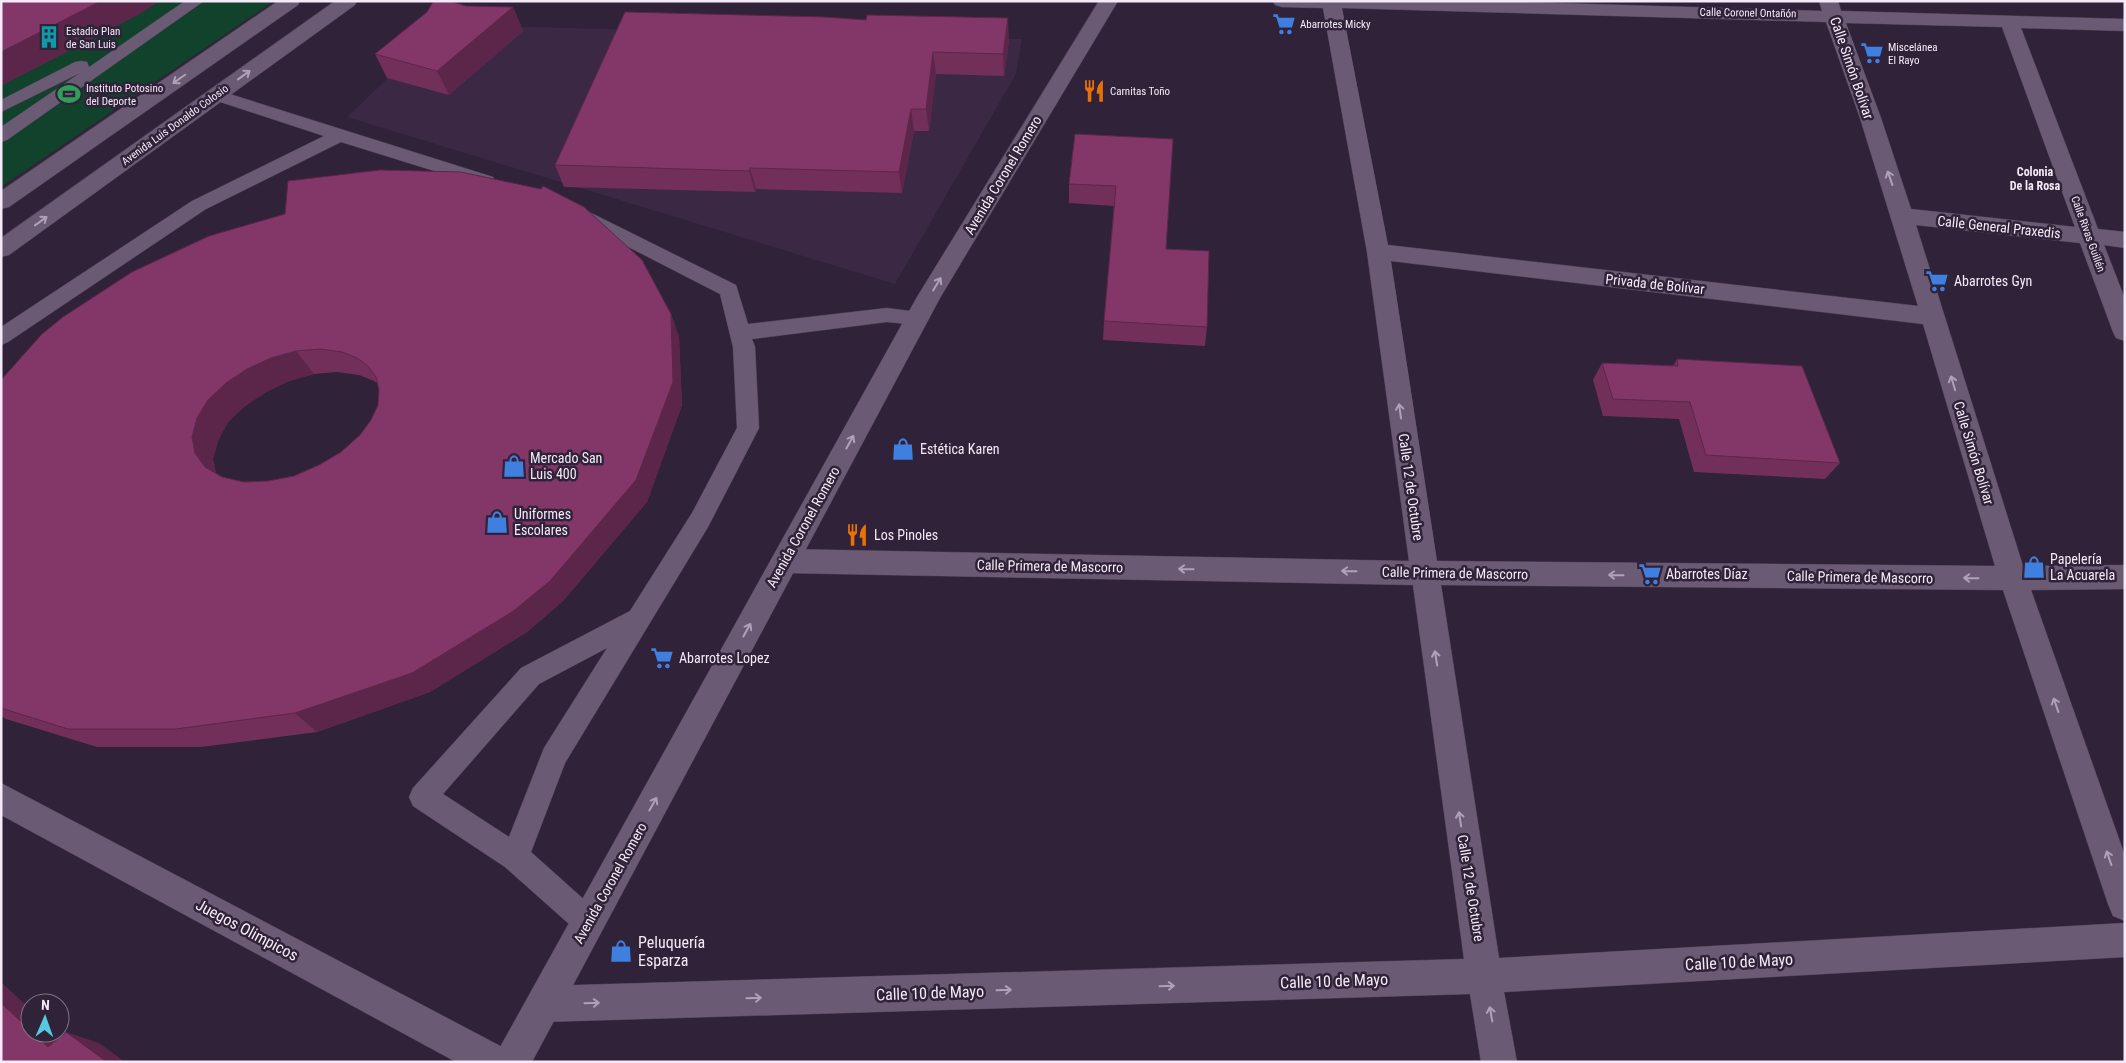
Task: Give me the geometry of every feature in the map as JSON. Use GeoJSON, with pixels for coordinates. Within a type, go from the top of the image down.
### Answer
{"type":"FeatureCollection","features":[{"type":"Feature","properties":{"kind":"street"},"geometry":{"type":"LineString","coordinates":[[1,202],[291,1]]}},
{"type":"Feature","properties":{"kind":"street","name":"Avenida Luis Donaldo Colosio"},"geometry":{"type":"LineString","coordinates":[[1,249],[348,1]]}},
{"type":"Feature","properties":{"kind":"street","name":"Avenida Coronel Romero"},"geometry":{"type":"LineString","coordinates":[[512,1062],[918,318],[1109,1]]}},
{"type":"Feature","properties":{"kind":"street","name":"Calle Coronel Ontañón"},"geometry":{"type":"LineString","coordinates":[[1282,1],[1831,8],[2010,22],[2125,26]]}},
{"type":"Feature","properties":{"kind":"street","name":"Calle 12 de Octubre"},"geometry":{"type":"LineString","coordinates":[[1332,3],[1378,252],[1484,976],[1500,1062]]}},
{"type":"Feature","properties":{"kind":"street","name":"Calle Simón Bolívar"},"geometry":{"type":"LineString","coordinates":[[1831,8],[1904,216],[1932,316],[2013,578],[2125,904]]}},
{"type":"Feature","properties":{"kind":"street","name":"Calle Rivas Guillén"},"geometry":{"type":"LineString","coordinates":[[2010,22],[2125,332]]}},
{"type":"Feature","properties":{"kind":"street"},"geometry":{"type":"LineString","coordinates":[[40,175],[83,190]]}},
{"type":"Feature","properties":{"kind":"street","name":"Calle General Praxedis"},"geometry":{"type":"LineString","coordinates":[[1904,216],[2125,240]]}},
{"type":"Feature","properties":{"kind":"street","name":"Privada de Bolívar"},"geometry":{"type":"LineString","coordinates":[[1378,252],[1932,316]]}},
{"type":"Feature","properties":{"kind":"street","name":"Calle Primera de Mascorro"},"geometry":{"type":"LineString","coordinates":[[785,562],[1424,573],[2013,578],[2125,577]]}},
{"type":"Feature","properties":{"kind":"street","name":"Juegos Olimpicos"},"geometry":{"type":"LineString","coordinates":[[1,798],[493,1062]]}},
{"type":"Feature","properties":{"kind":"street","name":"Calle 10 de Mayo"},"geometry":{"type":"LineString","coordinates":[[543,1004],[1484,976],[2125,940]]}},
{"type":"Feature","properties":{"kind":"lane"},"geometry":{"type":"LineString","coordinates":[[1,136],[196,1]]}},
{"type":"Feature","properties":{"kind":"lane"},"geometry":{"type":"LineString","coordinates":[[1,107],[98,57],[142,39]]}},
{"type":"Feature","properties":{"kind":"lane"},"geometry":{"type":"LineString","coordinates":[[216,95],[340,136],[506,187]]}},
{"type":"Feature","properties":{"kind":"lane"},"geometry":{"type":"LineString","coordinates":[[1,337],[199,205],[340,136]]}},
{"type":"Feature","properties":{"kind":"lane"},"geometry":{"type":"LineString","coordinates":[[515,857],[554,756],[700,520],[748,428],[744,347],[739,333],[730,290],[561,204]]}},
{"type":"Feature","properties":{"kind":"lane"},"geometry":{"type":"LineString","coordinates":[[739,333],[887,315],[918,318]]}},
{"type":"Feature","properties":{"kind":"lane"},"geometry":{"type":"LineString","coordinates":[[588,922],[515,857],[424,797],[530,676],[639,619]]}},
{"type":"Feature","properties":{"kind":"shaded area"},"geometry":{"type":"Polygon","coordinates":[[[444,25],[1022,39],[1016,74],[895,284],[347,117],[444,25]]]}},
{"type":"Feature","properties":{"kind":"green space","name":"Instituto Potosino del Deporte"},"geometry":{"type":"Polygon","coordinates":[[[1,1],[274,1],[1,187],[1,1]]]}},
{"type":"Feature","properties":{"kind":"building"},"geometry":{"type":"Polygon","coordinates":[[[1,1],[101,1],[1,52],[1,1]]]}},
{"type":"Feature","properties":{"kind":"building"},"geometry":{"type":"Polygon","coordinates":[[[433,2],[453,2],[466,6],[513,7],[437,71],[375,54],[427,12],[433,2]]]}},
{"type":"Feature","properties":{"kind":"building"},"geometry":{"type":"Polygon","coordinates":[[[625,12],[825,17],[866,20],[867,15],[1008,18],[1003,54],[933,52],[926,109],[911,109],[899,172],[750,168],[749,171],[555,165],[625,12]]]}},
{"type":"Feature","properties":{"kind":"building"},"geometry":{"type":"Polygon","coordinates":[[[1075,134],[1173,139],[1166,249],[1209,251],[1207,327],[1104,321],[1116,186],[1069,184],[1075,134]]]}},
{"type":"Feature","properties":{"kind":"building","name":"Mercado San Luis 400"},"geometry":{"type":"Polygon","coordinates":[[[380,170],[461,172],[541,189],[543,186],[584,207],[642,260],[671,314],[673,382],[636,480],[550,581],[512,612],[412,673],[295,713],[176,729],[68,729],[1,708],[1,380],[42,334],[63,317],[132,272],[209,236],[285,214],[288,181],[380,170]],[[320,349],[296,351],[271,358],[247,369],[226,383],[208,400],[197,418],[192,437],[195,453],[205,467],[222,477],[244,482],[268,481],[294,476],[319,465],[341,452],[360,435],[371,420],[378,405],[379,390],[376,377],[368,366],[357,358],[342,352],[320,349]]]}},
{"type":"Feature","properties":{"kind":"building"},"geometry":{"type":"Polygon","coordinates":[[[1677,359],[1802,366],[1840,463],[1706,455],[1690,402],[1613,399],[1602,363],[1678,366],[1677,359]]]}},
{"type":"Feature","properties":{"kind":"building"},"geometry":{"type":"Polygon","coordinates":[[[1,1003],[20,1021],[20,1043],[44,1043],[48,1047],[53,1043],[70,1043],[70,1035],[107,1062],[1,1062],[1,1003]]]}},
{"type":"Feature","properties":{"kind":"place","name":"Abarrotes Micky"},"geometry":{"type":"Point","coordinates":[1284,24]}},
{"type":"Feature","properties":{"kind":"place","name":"Estadio Plan de San Luis"},"geometry":{"type":"Point","coordinates":[49,37]}},
{"type":"Feature","properties":{"kind":"place","name":"Miscelánea El Rayo"},"geometry":{"type":"Point","coordinates":[1872,53]}},
{"type":"Feature","properties":{"kind":"place","name":"Carnitas Toño"},"geometry":{"type":"Point","coordinates":[1094,91]}},
{"type":"Feature","properties":{"kind":"place","name":"Instituto Potosino del Deporte"},"geometry":{"type":"Point","coordinates":[69,94]}},
{"type":"Feature","properties":{"kind":"place","name":"Abarrotes Gyn"},"geometry":{"type":"Point","coordinates":[1937,281]}},
{"type":"Feature","properties":{"kind":"place","name":"Estética Karen"},"geometry":{"type":"Point","coordinates":[903,449]}},
{"type":"Feature","properties":{"kind":"place","name":"Mercado San Luis 400"},"geometry":{"type":"Point","coordinates":[514,466]}},
{"type":"Feature","properties":{"kind":"place","name":"Uniformes Escolares"},"geometry":{"type":"Point","coordinates":[497,522]}},
{"type":"Feature","properties":{"kind":"place","name":"Los Pinoles"},"geometry":{"type":"Point","coordinates":[857,535]}},
{"type":"Feature","properties":{"kind":"place","name":"Papelería La Acuarela"},"geometry":{"type":"Point","coordinates":[2034,567]}},
{"type":"Feature","properties":{"kind":"place","name":"Abarrotes Díaz"},"geometry":{"type":"Point","coordinates":[1650,574]}},
{"type":"Feature","properties":{"kind":"place","name":"Abarrotes Lopez"},"geometry":{"type":"Point","coordinates":[662,658]}},
{"type":"Feature","properties":{"kind":"place","name":"Peluquería Esparza"},"geometry":{"type":"Point","coordinates":[621,951]}},
{"type":"Feature","properties":{"kind":"district","name":"Colonia De la Rosa"},"geometry":{"type":"Point","coordinates":[2035,179]}}]}
